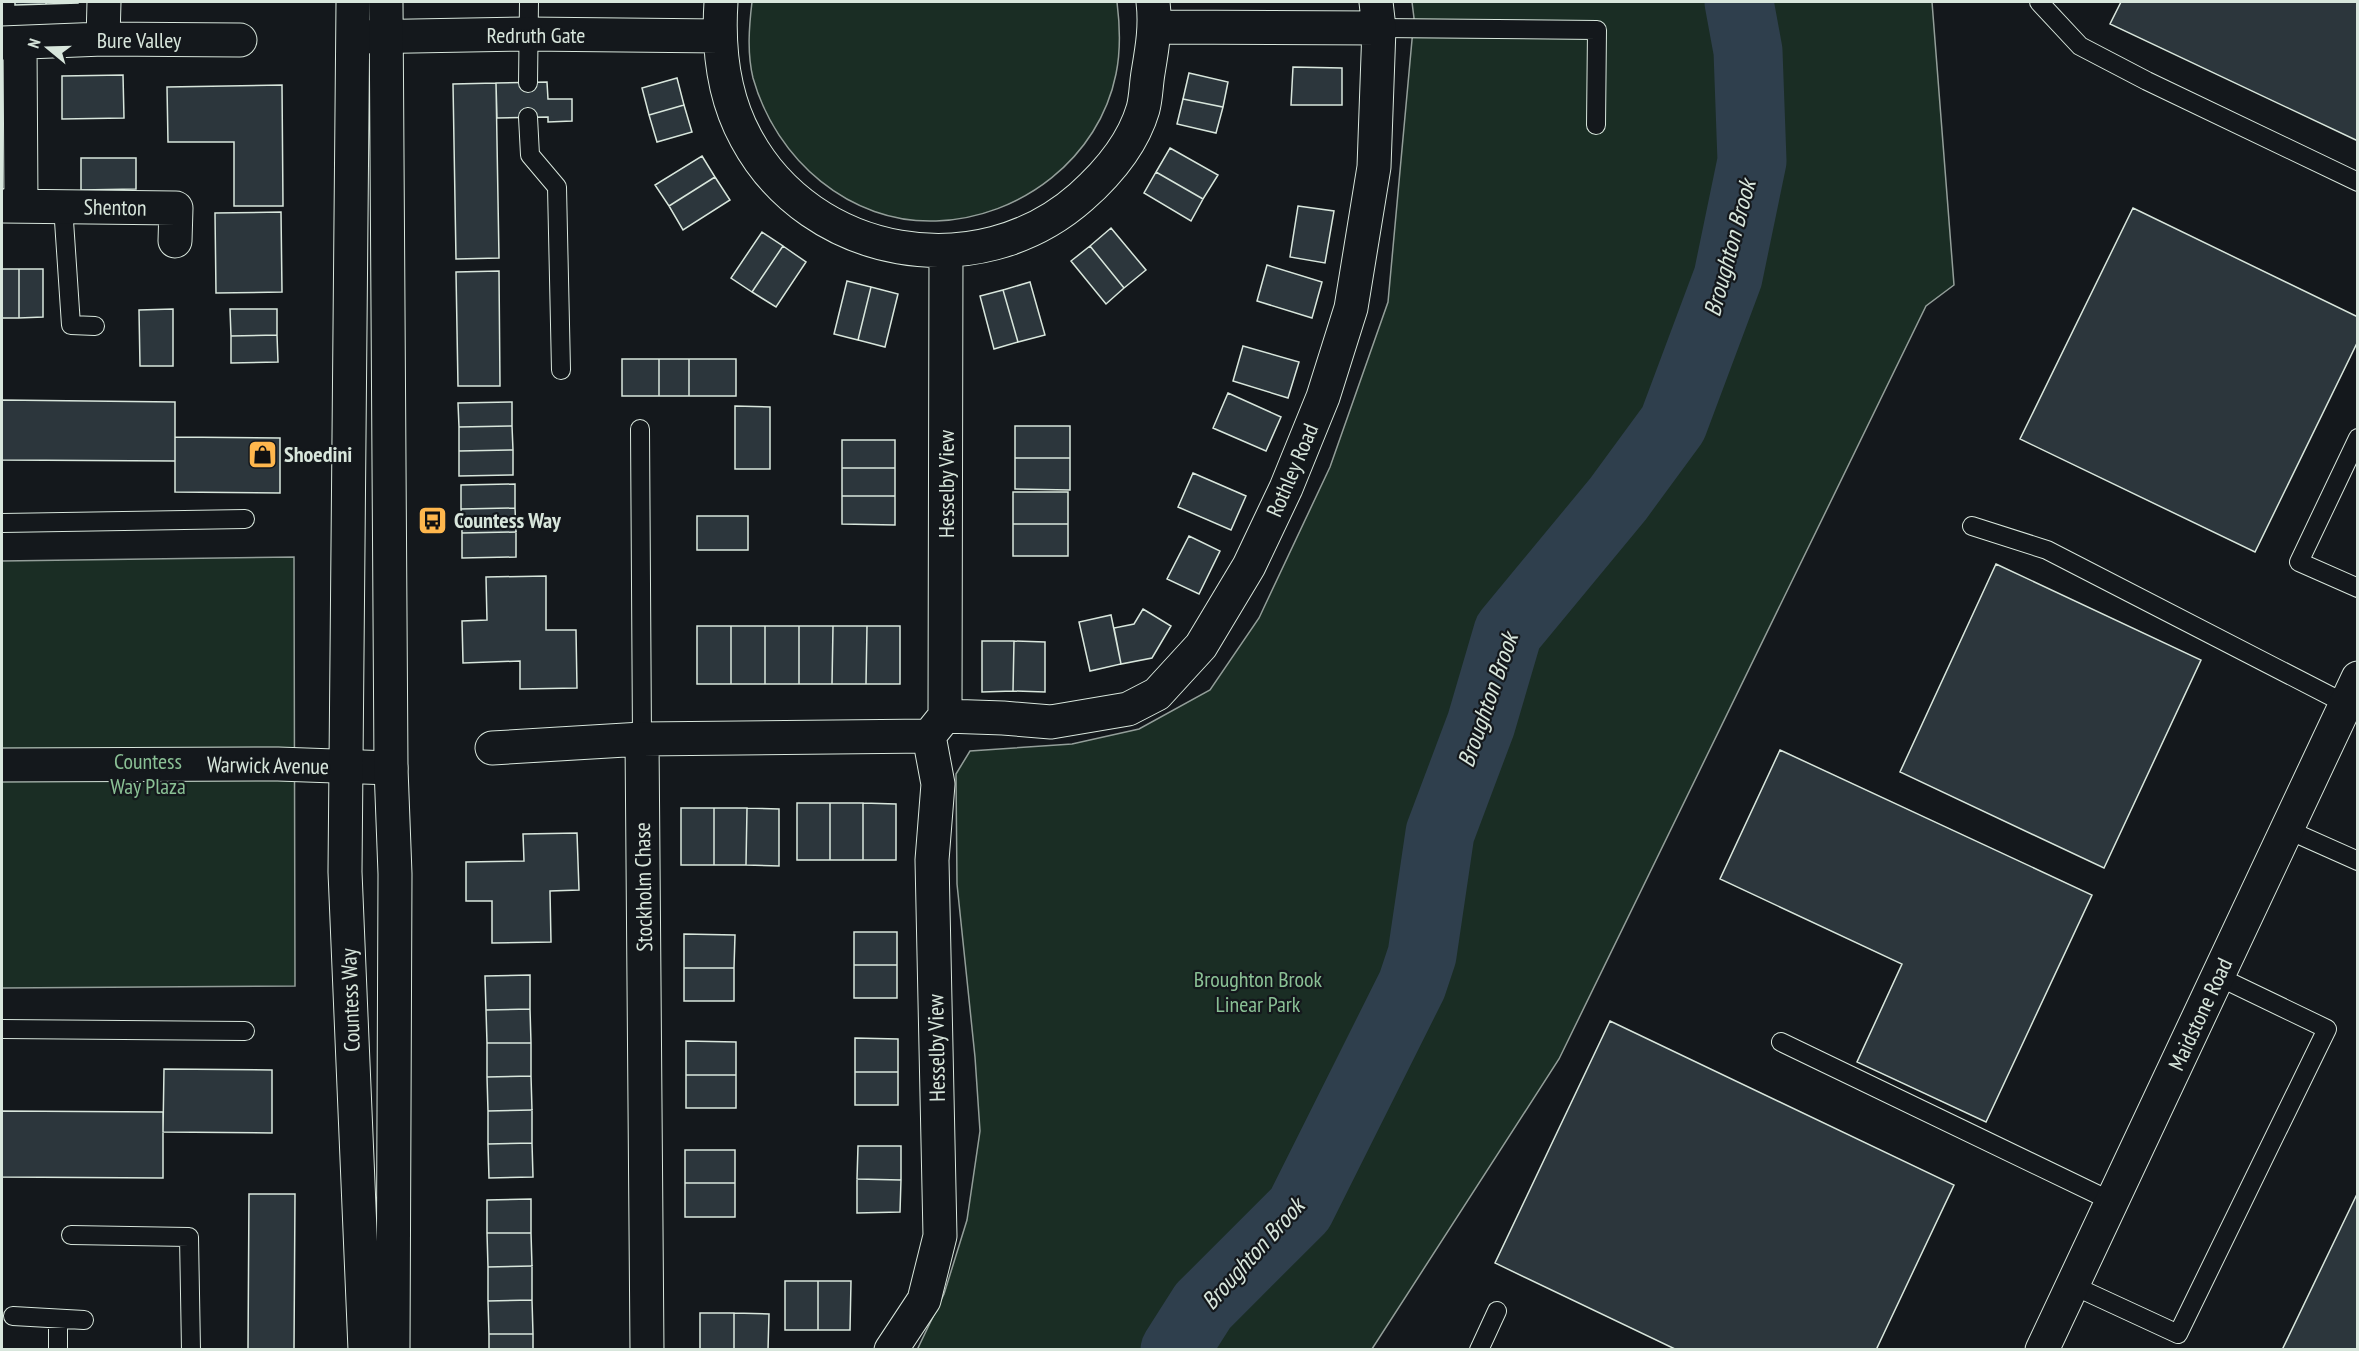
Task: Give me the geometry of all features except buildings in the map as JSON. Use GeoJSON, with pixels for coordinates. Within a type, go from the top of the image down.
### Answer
{"type":"FeatureCollection","features":[{"type":"Feature","properties":{"kind":"street"},"geometry":{"type":"LineString","coordinates":[[103,39],[104,2]]}},
{"type":"Feature","properties":{"kind":"street","name":"Countess Way"},"geometry":{"type":"LineString","coordinates":[[352,2],[345,872],[365,1350]]}},
{"type":"Feature","properties":{"kind":"street","name":"Countess Way"},"geometry":{"type":"LineString","coordinates":[[386,2],[391,768],[395,874],[393,1350]]}},
{"type":"Feature","properties":{"kind":"street"},"geometry":{"type":"LineString","coordinates":[[721,2],[719,36],[726,89],[746,138],[776,181],[817,215],[864,239],[919,251],[946,251],[988,245],[1029,232],[1066,210],[1098,182],[1124,148],[1143,110],[1154,14],[1378,15]]}},
{"type":"Feature","properties":{"kind":"street","name":"Rothley Road"},"geometry":{"type":"LineString","coordinates":[[937,726],[1003,718],[1051,722],[1128,709],[1157,694],[1201,645],[1249,566],[1286,488],[1323,397],[1351,308],[1374,167],[1378,15]]}},
{"type":"Feature","properties":{"kind":"street","name":"Redruth Gate"},"geometry":{"type":"LineString","coordinates":[[353,37],[527,34],[719,36]]}},
{"type":"Feature","properties":{"kind":"street","name":"Bure Valley"},"geometry":{"type":"LineString","coordinates":[[11,43],[103,39],[240,40]]}},
{"type":"Feature","properties":{"kind":"street","name":"Shenton"},"geometry":{"type":"LineString","coordinates":[[11,43],[11,205],[176,208],[175,241]]}},
{"type":"Feature","properties":{"kind":"street","name":"Hesselby View"},"geometry":{"type":"LineString","coordinates":[[891,1350],[924,1300],[940,1236],[932,860],[938,784],[937,726],[946,251]]}},
{"type":"Feature","properties":{"kind":"street","name":"Maidstone Road"},"geometry":{"type":"LineString","coordinates":[[2042,1350],[2352,691]]}},
{"type":"Feature","properties":{"kind":"street"},"geometry":{"type":"LineString","coordinates":[[492,748],[937,726]]}},
{"type":"Feature","properties":{"kind":"street","name":"Stockholm Chase"},"geometry":{"type":"LineString","coordinates":[[642,739],[647,1350]]}},
{"type":"Feature","properties":{"kind":"street","name":"Warwick Avenue"},"geometry":{"type":"LineString","coordinates":[[2,765],[391,768]]}},
{"type":"Feature","properties":{"kind":"lane"},"geometry":{"type":"LineString","coordinates":[[528,83],[529,2]]}},
{"type":"Feature","properties":{"kind":"lane"},"geometry":{"type":"LineString","coordinates":[[2039,2],[2080,46],[2220,117],[2358,182]]}},
{"type":"Feature","properties":{"kind":"lane"},"geometry":{"type":"LineString","coordinates":[[1378,15],[1597,30],[1596,125]]}},
{"type":"Feature","properties":{"kind":"lane"},"geometry":{"type":"LineString","coordinates":[[528,117],[530,155],[557,188],[561,370]]}},
{"type":"Feature","properties":{"kind":"lane"},"geometry":{"type":"LineString","coordinates":[[63,206],[71,325],[95,326]]}},
{"type":"Feature","properties":{"kind":"lane"},"geometry":{"type":"LineString","coordinates":[[640,429],[642,739]]}},
{"type":"Feature","properties":{"kind":"lane"},"geometry":{"type":"LineString","coordinates":[[2358,438],[2300,562],[2358,588]]}},
{"type":"Feature","properties":{"kind":"lane"},"geometry":{"type":"LineString","coordinates":[[2,523],[245,519]]}},
{"type":"Feature","properties":{"kind":"lane"},"geometry":{"type":"LineString","coordinates":[[1972,526],[2047,550],[2352,691]]}},
{"type":"Feature","properties":{"kind":"lane"},"geometry":{"type":"LineString","coordinates":[[2286,829],[2358,861]]}},
{"type":"Feature","properties":{"kind":"lane"},"geometry":{"type":"LineString","coordinates":[[2072,1285],[2178,1334],[2327,1029],[2217,976]]}},
{"type":"Feature","properties":{"kind":"lane"},"geometry":{"type":"LineString","coordinates":[[2,1029],[245,1030]]}},
{"type":"Feature","properties":{"kind":"lane"},"geometry":{"type":"LineString","coordinates":[[1781,1042],[2111,1202]]}},
{"type":"Feature","properties":{"kind":"lane"},"geometry":{"type":"LineString","coordinates":[[71,1235],[189,1237],[191,1350]]}},
{"type":"Feature","properties":{"kind":"lane"},"geometry":{"type":"LineString","coordinates":[[1479,1350],[1497,1311]]}},
{"type":"Feature","properties":{"kind":"lane"},"geometry":{"type":"LineString","coordinates":[[13,1316],[84,1320]]}},
{"type":"Feature","properties":{"kind":"lane"},"geometry":{"type":"LineString","coordinates":[[58,1319],[58,1350]]}},
{"type":"Feature","properties":{"kind":"green space"},"geometry":{"type":"Polygon","coordinates":[[[752,2],[1117,2],[1120,38],[1116,74],[1107,104],[1093,132],[1074,157],[1052,178],[998,209],[967,217],[936,221],[904,219],[874,211],[846,199],[798,160],[779,135],[764,108],[753,78],[749,40],[752,2]]]}},
{"type":"Feature","properties":{"kind":"green space","name":"Broughton Brook Linear Park"},"geometry":{"type":"Polygon","coordinates":[[[1412,2],[1932,2],[1954,285],[1926,306],[1559,1059],[1372,1349],[917,1350],[944,1294],[967,1220],[980,1131],[975,1057],[957,884],[956,774],[970,751],[1072,744],[1139,729],[1210,690],[1259,618],[1330,467],[1388,302],[1414,18],[1412,2]]]}},
{"type":"Feature","properties":{"kind":"green space","name":"Countess Way Plaza"},"geometry":{"type":"Polygon","coordinates":[[[294,557],[295,986],[2,988],[2,561],[294,557]]]}},
{"type":"Feature","properties":{"kind":"waterway","name":"Broughton Brook"},"geometry":{"type":"LineString","coordinates":[[1175,1350],[1203,1306],[1300,1209],[1412,985],[1422,955],[1440,833],[1481,724],[1508,632],[1618,499],[1673,424],[1728,277],[1752,161],[1748,51],[1739,2]]}},
{"type":"Feature","properties":{"kind":"place","name":"Shoedini"},"geometry":{"type":"Point","coordinates":[263,454]}},
{"type":"Feature","properties":{"kind":"place","name":"Countess Way"},"geometry":{"type":"Point","coordinates":[433,520]}}]}
